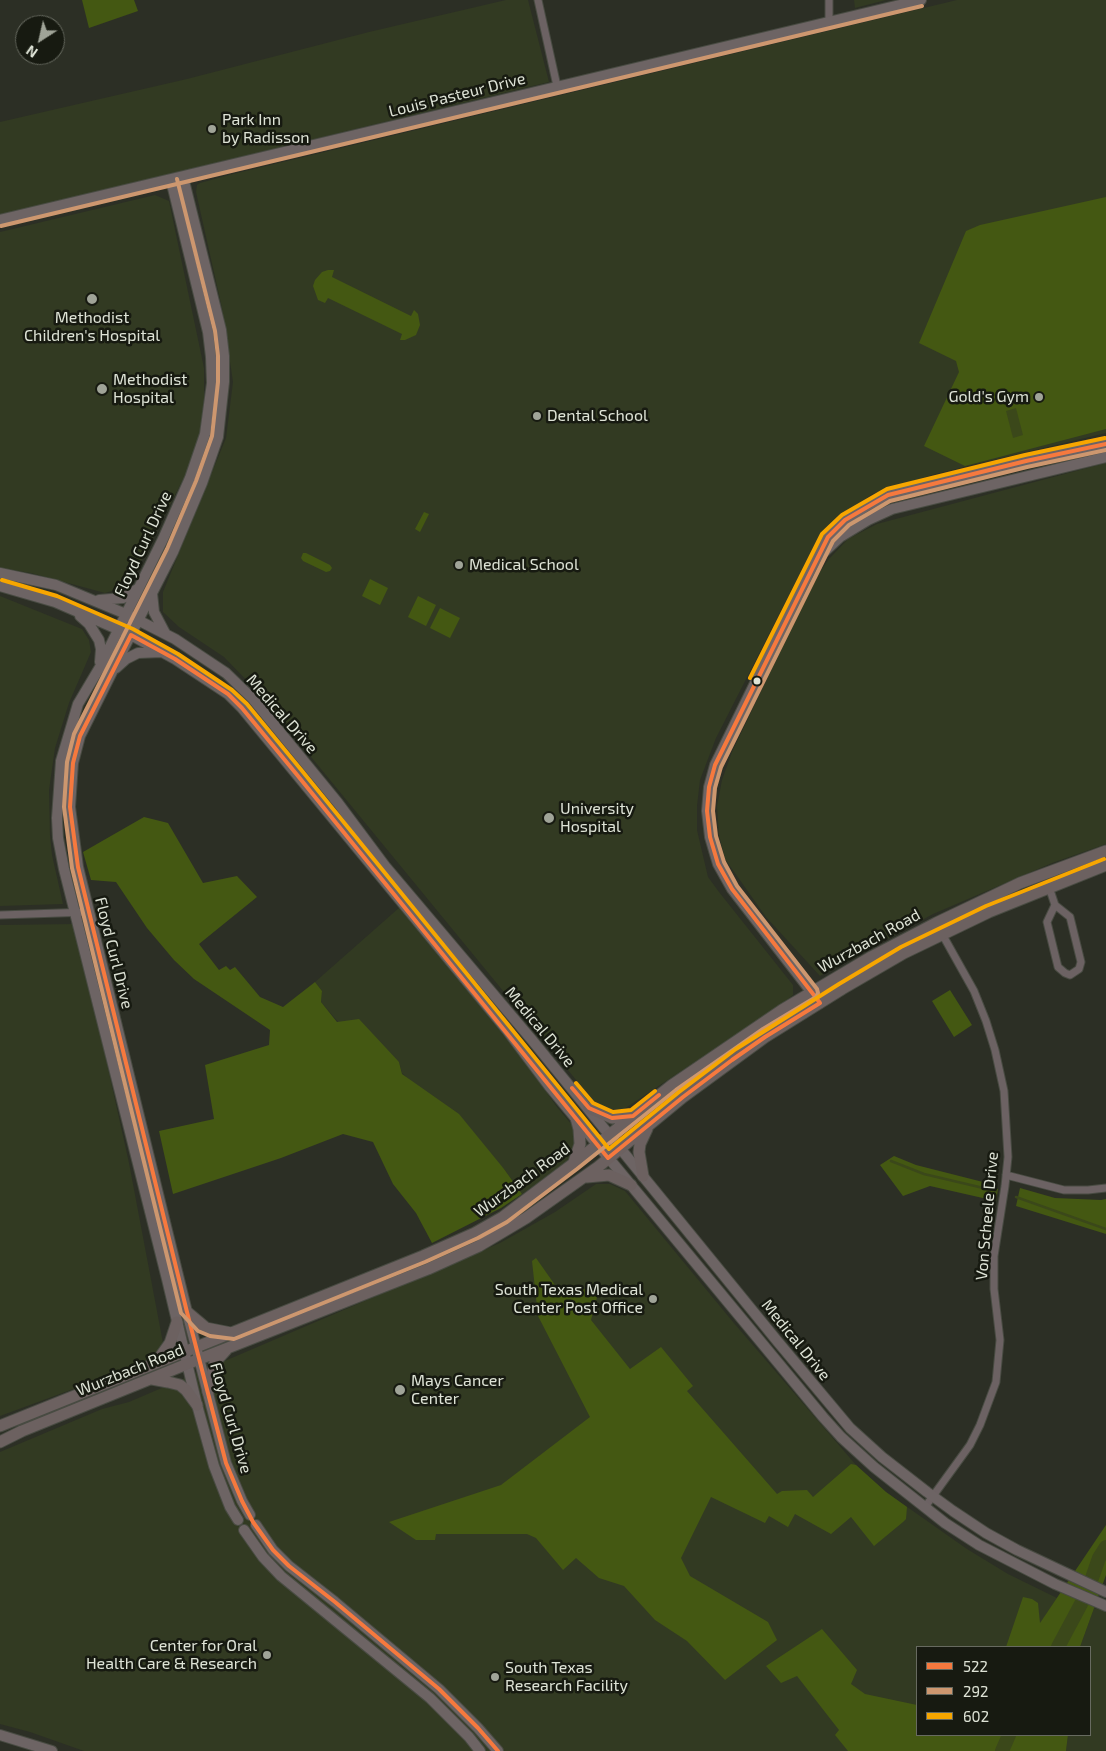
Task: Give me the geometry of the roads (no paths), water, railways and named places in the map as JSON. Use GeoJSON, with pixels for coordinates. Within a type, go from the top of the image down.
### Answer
{"type":"FeatureCollection","features":[{"type":"Feature","properties":{"kind":"main road","name":"Wurzbach Road"},"geometry":{"type":"LineString","coordinates":[[0,1426],[476,1233],[503,1217],[672,1086],[760,1024],[812,992],[871,957],[936,923],[1020,883],[1106,851]]}},
{"type":"Feature","properties":{"kind":"main road","name":"Wurzbach Road"},"geometry":{"type":"LineString","coordinates":[[0,1442],[199,1359],[428,1269],[478,1246],[526,1218],[583,1178],[765,1036],[820,1002],[904,953],[942,934],[989,912],[1106,865]]}},
{"type":"Feature","properties":{"kind":"main road"},"geometry":{"type":"LineString","coordinates":[[589,1108],[612,1118],[633,1116]]}},
{"type":"Feature","properties":{"kind":"main road"},"geometry":{"type":"LineString","coordinates":[[573,1164],[580,1144],[580,1129],[576,1118]]}},
{"type":"Feature","properties":{"kind":"main road"},"geometry":{"type":"LineString","coordinates":[[643,1176],[639,1152],[640,1144],[649,1125]]}},
{"type":"Feature","properties":{"kind":"main road"},"geometry":{"type":"LineString","coordinates":[[583,1178],[593,1175],[609,1175],[631,1185]]}},
{"type":"Feature","properties":{"kind":"main road"},"geometry":{"type":"LineString","coordinates":[[187,1312],[206,1328],[232,1333]]}},
{"type":"Feature","properties":{"kind":"main road"},"geometry":{"type":"LineString","coordinates":[[150,1366],[164,1352],[177,1322]]}},
{"type":"Feature","properties":{"kind":"main road"},"geometry":{"type":"LineString","coordinates":[[208,1392],[215,1362],[227,1349]]}},
{"type":"Feature","properties":{"kind":"main road"},"geometry":{"type":"LineString","coordinates":[[150,1379],[180,1386],[186,1390],[197,1405]]}},
{"type":"Feature","properties":{"kind":"street"},"geometry":{"type":"LineString","coordinates":[[538,0],[557,86]]}},
{"type":"Feature","properties":{"kind":"street"},"geometry":{"type":"LineString","coordinates":[[829,0],[829,21]]}},
{"type":"Feature","properties":{"kind":"street","name":"Louis Pasteur Drive"},"geometry":{"type":"LineString","coordinates":[[0,220],[921,0]]}},
{"type":"Feature","properties":{"kind":"street","name":"Floyd Curl Drive"},"geometry":{"type":"LineString","coordinates":[[183,177],[221,330],[224,356],[224,389],[218,437],[173,552],[80,736],[73,763],[70,807],[78,867],[187,1312],[226,1463],[250,1515]]}},
{"type":"Feature","properties":{"kind":"street","name":"Floyd Curl Drive"},"geometry":{"type":"LineString","coordinates":[[171,180],[208,332],[212,383],[205,434],[179,505],[140,588],[100,667],[78,704],[68,732],[61,761],[56,818],[64,869],[197,1405],[214,1466],[230,1507],[238,1520]]}},
{"type":"Feature","properties":{"kind":"street"},"geometry":{"type":"LineString","coordinates":[[820,1002],[732,889],[716,858],[710,837],[707,811],[709,787],[715,764],[808,575],[828,537],[845,520],[888,495],[1026,461],[1106,444]]}},
{"type":"Feature","properties":{"kind":"street"},"geometry":{"type":"LineString","coordinates":[[818,557],[840,537],[868,520],[892,509],[1106,457]]}},
{"type":"Feature","properties":{"kind":"street","name":"Medical Drive"},"geometry":{"type":"LineString","coordinates":[[0,573],[56,585],[126,614],[166,634],[226,674],[253,699],[338,803],[385,866],[589,1108],[839,1415],[882,1457],[986,1533],[1016,1550],[1106,1592]]}},
{"type":"Feature","properties":{"kind":"street","name":"Medical Drive"},"geometry":{"type":"LineString","coordinates":[[0,586],[44,599],[119,629],[163,652],[216,684],[228,694],[242,708],[507,1030],[608,1158],[835,1431],[874,1467],[925,1507],[980,1545],[1010,1562],[1106,1606]]}},
{"type":"Feature","properties":{"kind":"street"},"geometry":{"type":"LineString","coordinates":[[94,600],[117,600],[140,588]]}},
{"type":"Feature","properties":{"kind":"street"},"geometry":{"type":"LineString","coordinates":[[152,593],[154,612],[166,634]]}},
{"type":"Feature","properties":{"kind":"street"},"geometry":{"type":"LineString","coordinates":[[76,612],[89,624],[99,640],[101,649],[100,667]]}},
{"type":"Feature","properties":{"kind":"street"},"geometry":{"type":"LineString","coordinates":[[112,672],[132,656],[144,652],[163,652]]}},
{"type":"Feature","properties":{"kind":"street"},"geometry":{"type":"LineString","coordinates":[[298,776],[309,768]]}},
{"type":"Feature","properties":{"kind":"street"},"geometry":{"type":"LineString","coordinates":[[56,818],[71,818]]}},
{"type":"Feature","properties":{"kind":"street"},"geometry":{"type":"LineString","coordinates":[[1049,887],[1055,905],[1070,917],[1081,962],[1079,970],[1070,975],[1058,967],[1047,922],[1055,905]]}},
{"type":"Feature","properties":{"kind":"street"},"geometry":{"type":"LineString","coordinates":[[0,915],[89,912]]}},
{"type":"Feature","properties":{"kind":"street","name":"Von Scheele Drive"},"geometry":{"type":"LineString","coordinates":[[925,1507],[970,1445],[980,1425],[996,1382],[1000,1340],[994,1289],[994,1256],[1008,1157],[1004,1091],[995,1050],[974,991],[936,923]]}},
{"type":"Feature","properties":{"kind":"street"},"geometry":{"type":"LineString","coordinates":[[1006,1175],[1064,1190],[1106,1188]]}},
{"type":"Feature","properties":{"kind":"street"},"geometry":{"type":"LineString","coordinates":[[256,1525],[273,1550],[290,1566],[439,1689],[498,1751]]}},
{"type":"Feature","properties":{"kind":"street"},"geometry":{"type":"LineString","coordinates":[[244,1530],[263,1557],[281,1576],[430,1698],[469,1737],[480,1751]]}},
{"type":"Feature","properties":{"kind":"street"},"geometry":{"type":"LineString","coordinates":[[263,1557],[273,1550]]}},
{"type":"Feature","properties":{"kind":"street"},"geometry":{"type":"LineString","coordinates":[[383,1660],[392,1650]]}},
{"type":"Feature","properties":{"kind":"street"},"geometry":{"type":"LineString","coordinates":[[0,1735],[52,1751]]}},
{"type":"Feature","properties":{"kind":"waterway"},"geometry":{"type":"LineString","coordinates":[[891,1161],[924,1174],[996,1191]]}},
{"type":"Feature","properties":{"kind":"waterway"},"geometry":{"type":"LineString","coordinates":[[1016,1197],[1106,1229]]}},
{"type":"Feature","properties":{"kind":"waterway"},"geometry":{"type":"LineString","coordinates":[[1092,1578],[1099,1558],[1106,1547]]}},
{"type":"Feature","properties":{"kind":"waterway"},"geometry":{"type":"LineString","coordinates":[[1059,1646],[1081,1604]]}},
{"type":"Feature","properties":{"kind":"waterway"},"geometry":{"type":"LineString","coordinates":[[1002,1751],[1009,1736]]}},
{"type":"Feature","properties":{"kind":"place","name":"Park Inn by Radisson"},"geometry":{"type":"Point","coordinates":[212,129]}},
{"type":"Feature","properties":{"kind":"place","name":"Methodist Children's Hospital"},"geometry":{"type":"Point","coordinates":[92,299]}},
{"type":"Feature","properties":{"kind":"place","name":"Methodist Hospital"},"geometry":{"type":"Point","coordinates":[102,389]}},
{"type":"Feature","properties":{"kind":"place","name":"Gold's Gym"},"geometry":{"type":"Point","coordinates":[1039,397]}},
{"type":"Feature","properties":{"kind":"place","name":"Dental School"},"geometry":{"type":"Point","coordinates":[537,416]}},
{"type":"Feature","properties":{"kind":"place","name":"Medical School"},"geometry":{"type":"Point","coordinates":[459,565]}},
{"type":"Feature","properties":{"kind":"place","name":"University Hospital"},"geometry":{"type":"Point","coordinates":[549,818]}},
{"type":"Feature","properties":{"kind":"place","name":"South Texas Medical Center Post Office"},"geometry":{"type":"Point","coordinates":[653,1299]}},
{"type":"Feature","properties":{"kind":"place","name":"Mays Cancer Center"},"geometry":{"type":"Point","coordinates":[400,1390]}},
{"type":"Feature","properties":{"kind":"place","name":"Center for Oral Health Care & Research"},"geometry":{"type":"Point","coordinates":[267,1655]}},
{"type":"Feature","properties":{"kind":"place","name":"South Texas Research Facility"},"geometry":{"type":"Point","coordinates":[495,1677]}}]}
